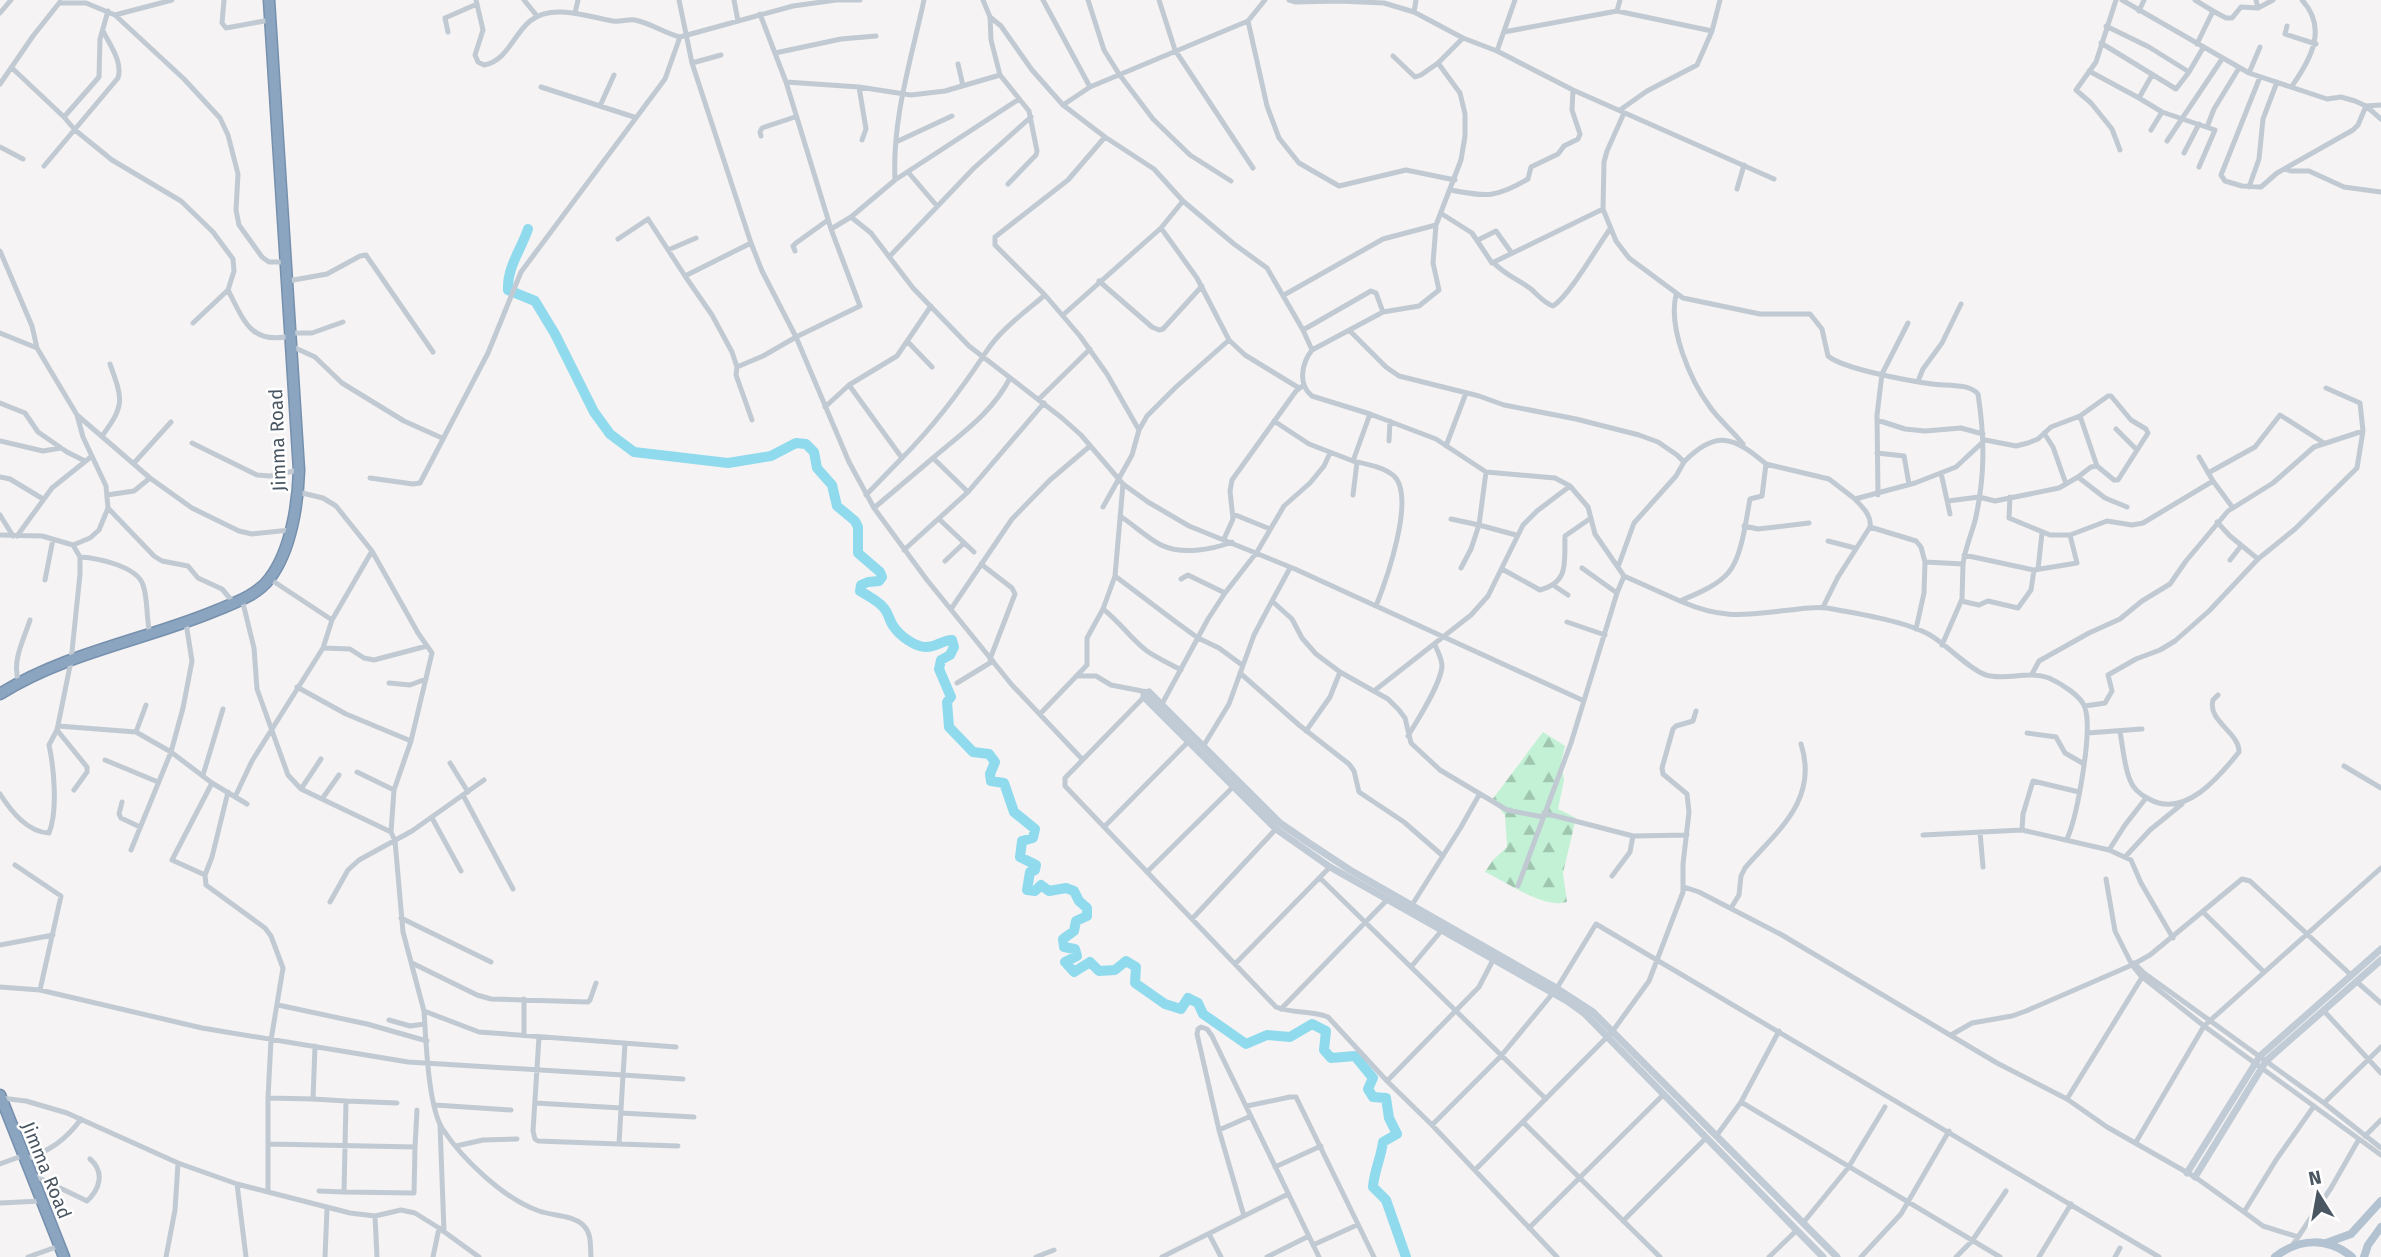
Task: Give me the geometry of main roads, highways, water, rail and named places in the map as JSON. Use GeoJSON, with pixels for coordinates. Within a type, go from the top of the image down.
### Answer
{"type":"FeatureCollection","features":[{"type":"Feature","properties":{"kind":"highway","name":"Jimma Road"},"geometry":{"type":"LineString","coordinates":[[0,694],[19,682],[71,660],[186,623],[238,601],[270,579],[291,530],[299,470],[269,0]]}},
{"type":"Feature","properties":{"kind":"highway","name":"Jimma Road"},"geometry":{"type":"LineString","coordinates":[[1,1096],[4,1119],[64,1257]]}},
{"type":"Feature","properties":{"kind":"main road"},"geometry":{"type":"LineString","coordinates":[[2326,1243],[2351,1234],[2381,1201]]}},
{"type":"Feature","properties":{"kind":"main road"},"geometry":{"type":"LineString","coordinates":[[2364,1257],[2368,1245],[2381,1227]]}},
{"type":"Feature","properties":{"kind":"main road"},"geometry":{"type":"LineString","coordinates":[[2275,1257],[2303,1242],[2326,1243],[2352,1257]]}},
{"type":"Feature","properties":{"kind":"waterway"},"geometry":{"type":"LineString","coordinates":[[528,229],[512,266],[508,290],[535,301],[555,334],[594,412],[610,434],[634,452],[728,463],[771,456],[796,443],[806,444],[814,452],[817,468],[832,485],[837,506],[855,521],[858,527],[858,553],[880,572],[882,577],[879,581],[861,585],[860,591],[881,605],[892,625],[913,643],[926,647],[952,640],[954,647],[950,655],[941,660],[939,669],[951,697],[947,702],[949,727],[973,752],[989,754],[995,762],[990,774],[991,781],[1004,783],[1014,812],[1035,829],[1033,838],[1022,841],[1020,857],[1036,865],[1035,870],[1030,872],[1027,890],[1035,891],[1041,885],[1049,891],[1066,888],[1074,891],[1079,901],[1087,908],[1087,916],[1076,921],[1074,931],[1063,939],[1064,947],[1075,949],[1077,956],[1065,962],[1074,972],[1090,962],[1099,971],[1115,970],[1126,961],[1136,967],[1135,983],[1165,1004],[1181,1009],[1188,998],[1198,1003],[1203,1014],[1246,1044],[1267,1035],[1290,1037],[1312,1024],[1326,1031],[1324,1050],[1331,1058],[1355,1056],[1373,1078],[1368,1089],[1373,1097],[1386,1098],[1389,1118],[1397,1134],[1383,1142],[1373,1187],[1386,1200],[1406,1257]]}}]}
